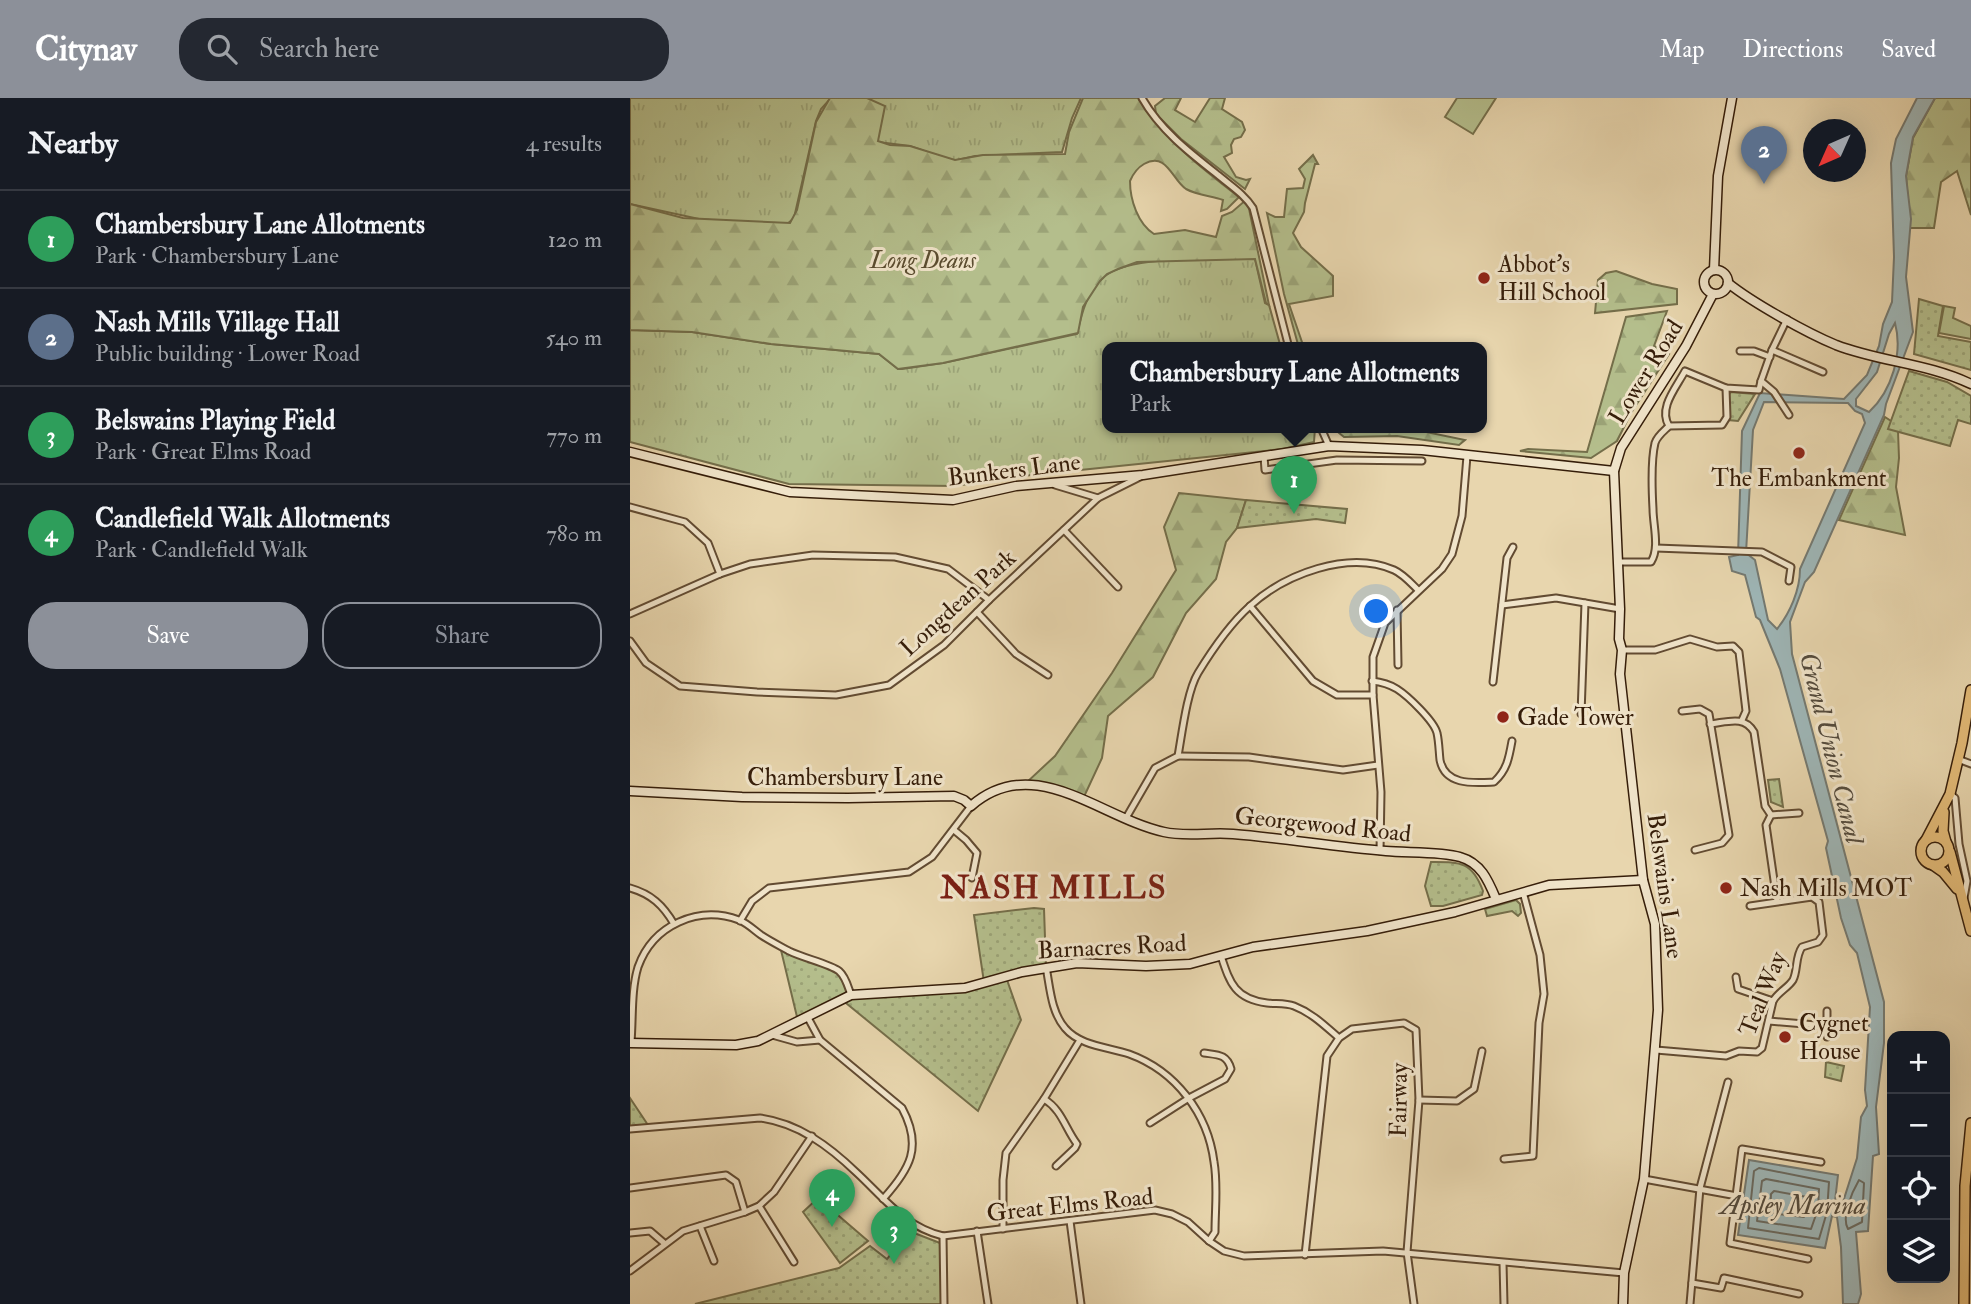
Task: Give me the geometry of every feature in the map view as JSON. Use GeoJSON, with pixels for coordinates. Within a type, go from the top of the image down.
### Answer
{"type":"FeatureCollection","features":[{"type":"Feature","properties":{"kind":"main road"},"geometry":{"type":"LineString","coordinates":[[1958,891],[1943,872],[1927,861],[1922,853],[1950,794],[1971,690]]}},
{"type":"Feature","properties":{"kind":"main road"},"geometry":{"type":"LineString","coordinates":[[1945,806],[1943,831],[1971,930]]}},
{"type":"Feature","properties":{"kind":"main road"},"geometry":{"type":"LineString","coordinates":[[1926,841],[1938,837],[1948,846],[1948,856],[1943,862],[1931,864]]}},
{"type":"Feature","properties":{"kind":"main road"},"geometry":{"type":"LineString","coordinates":[[1964,1304],[1965,1186],[1971,1123]]}},
{"type":"Feature","properties":{"kind":"street"},"geometry":{"type":"LineString","coordinates":[[1142,98],[1178,144],[1241,194],[1253,208],[1287,342]]}},
{"type":"Feature","properties":{"kind":"street"},"geometry":{"type":"LineString","coordinates":[[1714,270],[1718,176],[1732,98]]}},
{"type":"Feature","properties":{"kind":"street"},"geometry":{"type":"LineString","coordinates":[[1728,283],[1723,293],[1713,294],[1706,289],[1704,281],[1706,275],[1714,270],[1723,272],[1728,283],[1836,345],[1934,369],[1971,384]]}},
{"type":"Feature","properties":{"kind":"street","name":"Lower Road"},"geometry":{"type":"LineString","coordinates":[[1614,471],[1621,448],[1686,345],[1713,294]]}},
{"type":"Feature","properties":{"kind":"street"},"geometry":{"type":"LineString","coordinates":[[1669,426],[1664,418],[1664,409],[1685,371],[1726,388],[1759,390],[1772,350],[1787,319]]}},
{"type":"Feature","properties":{"kind":"street"},"geometry":{"type":"LineString","coordinates":[[1772,350],[1822,372]]}},
{"type":"Feature","properties":{"kind":"street"},"geometry":{"type":"LineString","coordinates":[[1740,351],[1754,351],[1770,357]]}},
{"type":"Feature","properties":{"kind":"street"},"geometry":{"type":"LineString","coordinates":[[1762,381],[1774,392],[1789,415]]}},
{"type":"Feature","properties":{"kind":"street"},"geometry":{"type":"LineString","coordinates":[[1618,562],[1651,562],[1656,548],[1652,506],[1655,442],[1669,426],[1723,425],[1727,417],[1726,388]]}},
{"type":"Feature","properties":{"kind":"street"},"geometry":{"type":"LineString","coordinates":[[1323,433],[1329,446]]}},
{"type":"Feature","properties":{"kind":"street","name":"Bunkers Lane"},"geometry":{"type":"LineString","coordinates":[[630,452],[790,492],[953,499],[1016,486],[1143,475],[1329,446],[1422,450],[1614,471]]}},
{"type":"Feature","properties":{"kind":"street"},"geometry":{"type":"LineString","coordinates":[[1264,456],[1265,470],[1336,460],[1422,461]]}},
{"type":"Feature","properties":{"kind":"street"},"geometry":{"type":"LineString","coordinates":[[1380,851],[1381,792],[1372,681],[1373,657],[1385,623],[1442,569],[1452,554],[1462,516],[1467,456]]}},
{"type":"Feature","properties":{"kind":"street","name":"Belswains Lane"},"geometry":{"type":"LineString","coordinates":[[1614,471],[1619,639],[1622,650],[1620,674],[1643,880],[1655,924],[1658,1010],[1644,1179],[1625,1273],[1623,1304]]}},
{"type":"Feature","properties":{"kind":"street","name":"Longdean Park"},"geometry":{"type":"LineString","coordinates":[[630,641],[646,663],[680,685],[835,695],[889,685],[944,645],[1098,498],[1143,475]]}},
{"type":"Feature","properties":{"kind":"street"},"geometry":{"type":"LineString","coordinates":[[1049,483],[1098,498]]}},
{"type":"Feature","properties":{"kind":"street"},"geometry":{"type":"LineString","coordinates":[[630,507],[685,522],[708,543],[720,574]]}},
{"type":"Feature","properties":{"kind":"street"},"geometry":{"type":"LineString","coordinates":[[1064,530],[1118,587]]}},
{"type":"Feature","properties":{"kind":"street"},"geometry":{"type":"LineString","coordinates":[[1493,682],[1507,558],[1513,547]]}},
{"type":"Feature","properties":{"kind":"street"},"geometry":{"type":"LineString","coordinates":[[1656,548],[1762,552],[1791,566],[1789,581]]}},
{"type":"Feature","properties":{"kind":"street"},"geometry":{"type":"LineString","coordinates":[[630,614],[720,574],[750,564],[813,555],[895,557],[948,569],[989,600]]}},
{"type":"Feature","properties":{"kind":"street"},"geometry":{"type":"LineString","coordinates":[[1178,756],[1196,675],[1233,624],[1267,593],[1320,569],[1353,563],[1377,564],[1395,570],[1418,590]]}},
{"type":"Feature","properties":{"kind":"street"},"geometry":{"type":"LineString","coordinates":[[1502,604],[1556,598],[1620,609]]}},
{"type":"Feature","properties":{"kind":"street"},"geometry":{"type":"LineString","coordinates":[[1581,714],[1585,603]]}},
{"type":"Feature","properties":{"kind":"street"},"geometry":{"type":"LineString","coordinates":[[1250,606],[1313,681],[1337,695],[1373,695]]}},
{"type":"Feature","properties":{"kind":"street"},"geometry":{"type":"LineString","coordinates":[[1397,610],[1398,665]]}},
{"type":"Feature","properties":{"kind":"street"},"geometry":{"type":"LineString","coordinates":[[977,612],[1016,654],[1048,675]]}},
{"type":"Feature","properties":{"kind":"street"},"geometry":{"type":"LineString","coordinates":[[1622,650],[1654,650],[1690,639],[1717,647],[1733,646],[1739,652],[1746,711],[1742,720]]}},
{"type":"Feature","properties":{"kind":"street"},"geometry":{"type":"LineString","coordinates":[[1372,681],[1398,690],[1427,718],[1437,731],[1441,764],[1447,774],[1457,781],[1494,782],[1502,775],[1508,762],[1512,741]]}},
{"type":"Feature","properties":{"kind":"street"},"geometry":{"type":"LineString","coordinates":[[1682,711],[1700,709],[1709,714],[1729,835],[1722,843],[1695,850]]}},
{"type":"Feature","properties":{"kind":"street"},"geometry":{"type":"LineString","coordinates":[[1710,724],[1742,720],[1749,724],[1754,732],[1765,806],[1771,815]]}},
{"type":"Feature","properties":{"kind":"street"},"geometry":{"type":"LineString","coordinates":[[1962,743],[1971,736]]}},
{"type":"Feature","properties":{"kind":"street"},"geometry":{"type":"LineString","coordinates":[[1126,818],[1155,768],[1178,756],[1250,757],[1343,770],[1378,765]]}},
{"type":"Feature","properties":{"kind":"street"},"geometry":{"type":"LineString","coordinates":[[1958,759],[1971,764]]}},
{"type":"Feature","properties":{"kind":"street","name":"Chambersbury Lane"},"geometry":{"type":"LineString","coordinates":[[630,791],[848,799],[954,796],[971,806],[984,796],[1002,788],[1031,785],[1047,786],[1074,795],[1126,818]]}},
{"type":"Feature","properties":{"kind":"street"},"geometry":{"type":"LineString","coordinates":[[1950,794],[1955,798],[1959,844],[1967,881],[1962,902]]}},
{"type":"Feature","properties":{"kind":"street"},"geometry":{"type":"LineString","coordinates":[[740,920],[752,901],[769,888],[909,872],[932,857],[971,806]]}},
{"type":"Feature","properties":{"kind":"street"},"geometry":{"type":"LineString","coordinates":[[1771,815],[1799,813]]}},
{"type":"Feature","properties":{"kind":"street"},"geometry":{"type":"LineString","coordinates":[[1750,906],[1777,901],[1766,825],[1771,815]]}},
{"type":"Feature","properties":{"kind":"street","name":"Georgewood Road"},"geometry":{"type":"LineString","coordinates":[[1126,818],[1178,834],[1235,834],[1380,851],[1459,856],[1475,864],[1488,878],[1496,899]]}},
{"type":"Feature","properties":{"kind":"street"},"geometry":{"type":"LineString","coordinates":[[954,830],[976,853],[972,878]]}},
{"type":"Feature","properties":{"kind":"street","name":"Barnacres Road"},"geometry":{"type":"LineString","coordinates":[[631,1043],[736,1045],[772,1035],[851,995],[965,988],[1046,967],[1077,963],[1146,966],[1190,964],[1253,947],[1367,931],[1465,909],[1549,885],[1643,880]]}},
{"type":"Feature","properties":{"kind":"street"},"geometry":{"type":"LineString","coordinates":[[630,888],[658,901],[674,924]]}},
{"type":"Feature","properties":{"kind":"street"},"geometry":{"type":"LineString","coordinates":[[1504,1159],[1533,1156],[1539,1023],[1544,995],[1541,960],[1523,892]]}},
{"type":"Feature","properties":{"kind":"street","name":"Teal Way"},"geometry":{"type":"LineString","coordinates":[[1656,1051],[1726,1056],[1739,1051],[1757,1052],[1762,1048],[1773,1001],[1793,979],[1797,954],[1801,947],[1818,942],[1823,935],[1819,902],[1812,897],[1777,901]]}},
{"type":"Feature","properties":{"kind":"street"},"geometry":{"type":"LineString","coordinates":[[631,1043],[638,967],[656,937],[691,916],[711,913],[740,920],[803,959],[838,970],[845,978],[851,995]]}},
{"type":"Feature","properties":{"kind":"street"},"geometry":{"type":"LineString","coordinates":[[1221,956],[1229,982],[1241,994],[1252,1001],[1290,1004],[1312,1014],[1339,1038],[1327,1056],[1305,1255]]}},
{"type":"Feature","properties":{"kind":"street"},"geometry":{"type":"LineString","coordinates":[[1046,967],[1054,1007],[1065,1028],[1080,1040],[1131,1055],[1151,1065],[1172,1080],[1189,1098],[1208,1134],[1215,1164],[1215,1232],[1209,1241]]}},
{"type":"Feature","properties":{"kind":"street"},"geometry":{"type":"LineString","coordinates":[[1736,977],[1738,989],[1773,1001]]}},
{"type":"Feature","properties":{"kind":"street"},"geometry":{"type":"LineString","coordinates":[[1827,1011],[1827,1037]]}},
{"type":"Feature","properties":{"kind":"street"},"geometry":{"type":"LineString","coordinates":[[807,1016],[820,1040],[902,1108],[909,1122],[914,1150],[905,1175],[883,1199]]}},
{"type":"Feature","properties":{"kind":"street"},"geometry":{"type":"LineString","coordinates":[[1769,1021],[1828,1026]]}},
{"type":"Feature","properties":{"kind":"street","name":"Fairway"},"geometry":{"type":"LineString","coordinates":[[1339,1038],[1352,1028],[1404,1023],[1416,1030],[1419,1100],[1407,1252],[1414,1304]]}},
{"type":"Feature","properties":{"kind":"street"},"geometry":{"type":"LineString","coordinates":[[772,1035],[797,1042],[820,1040]]}},
{"type":"Feature","properties":{"kind":"street"},"geometry":{"type":"LineString","coordinates":[[1003,1229],[1006,1153],[1044,1099],[1080,1040]]}},
{"type":"Feature","properties":{"kind":"street"},"geometry":{"type":"LineString","coordinates":[[1419,1100],[1457,1101],[1474,1089],[1482,1051]]}},
{"type":"Feature","properties":{"kind":"street"},"geometry":{"type":"LineString","coordinates":[[1150,1123],[1225,1079],[1231,1069],[1229,1061],[1223,1055],[1204,1053]]}},
{"type":"Feature","properties":{"kind":"street"},"geometry":{"type":"LineString","coordinates":[[1690,1304],[1700,1188],[1728,1082]]}},
{"type":"Feature","properties":{"kind":"street"},"geometry":{"type":"LineString","coordinates":[[1044,1099],[1061,1113],[1067,1130],[1077,1144],[1056,1166]]}},
{"type":"Feature","properties":{"kind":"street","name":"Great Elms Road"},"geometry":{"type":"LineString","coordinates":[[630,1129],[760,1118],[777,1120],[812,1136],[856,1171],[906,1221],[928,1233],[943,1236],[1155,1210],[1188,1222],[1224,1251],[1244,1256],[1407,1252],[1625,1273]]}},
{"type":"Feature","properties":{"kind":"street"},"geometry":{"type":"LineString","coordinates":[[630,1271],[683,1231],[759,1206],[774,1192],[812,1136]]}},
{"type":"Feature","properties":{"kind":"street"},"geometry":{"type":"LineString","coordinates":[[1808,1259],[1731,1243],[1742,1149],[1821,1163]]}},
{"type":"Feature","properties":{"kind":"street"},"geometry":{"type":"LineString","coordinates":[[630,1188],[726,1175],[736,1182],[746,1212]]}},
{"type":"Feature","properties":{"kind":"street"},"geometry":{"type":"LineString","coordinates":[[1644,1179],[1737,1196]]}},
{"type":"Feature","properties":{"kind":"street"},"geometry":{"type":"LineString","coordinates":[[759,1206],[794,1262]]}},
{"type":"Feature","properties":{"kind":"street"},"geometry":{"type":"LineString","coordinates":[[1070,1221],[1082,1304]]}},
{"type":"Feature","properties":{"kind":"street"},"geometry":{"type":"LineString","coordinates":[[700,1226],[714,1261]]}},
{"type":"Feature","properties":{"kind":"street"},"geometry":{"type":"LineString","coordinates":[[630,1233],[650,1231],[664,1243]]}},
{"type":"Feature","properties":{"kind":"street"},"geometry":{"type":"LineString","coordinates":[[976,1231],[988,1304]]}},
{"type":"Feature","properties":{"kind":"street"},"geometry":{"type":"LineString","coordinates":[[943,1236],[944,1304]]}},
{"type":"Feature","properties":{"kind":"street"},"geometry":{"type":"LineString","coordinates":[[1503,1263],[1504,1304]]}},
{"type":"Feature","properties":{"kind":"street"},"geometry":{"type":"LineString","coordinates":[[1692,1283],[1721,1288],[1724,1279],[1799,1294]]}},
{"type":"Feature","properties":{"kind":"green space"},"geometry":{"type":"Polygon","coordinates":[[[630,98],[831,98],[821,109],[816,121],[794,218],[785,226],[699,219],[630,204],[630,98]]]}},
{"type":"Feature","properties":{"kind":"green space","name":"Long Deans"},"geometry":{"type":"Polygon","coordinates":[[[830,98],[867,98],[885,106],[878,141],[910,146],[955,160],[983,155],[1065,154],[1069,132],[1083,98],[1138,98],[1172,140],[1239,197],[1227,209],[1221,211],[1223,200],[1186,189],[1164,164],[1152,161],[1139,167],[1130,181],[1133,203],[1139,218],[1154,234],[1185,230],[1216,237],[1222,216],[1232,212],[1247,199],[1269,305],[1266,303],[1255,259],[1137,262],[1107,274],[1100,281],[1083,307],[1078,333],[943,363],[898,369],[879,354],[771,344],[692,332],[630,330],[630,204],[683,218],[790,223],[797,210],[816,122],[830,98]]]}},
{"type":"Feature","properties":{"kind":"green space"},"geometry":{"type":"Polygon","coordinates":[[[865,98],[1081,98],[1062,152],[975,156],[953,161],[910,146],[878,142],[865,98]]]}},
{"type":"Feature","properties":{"kind":"green space"},"geometry":{"type":"Polygon","coordinates":[[[1165,98],[1181,98],[1175,110],[1195,122],[1210,98],[1225,98],[1222,109],[1242,122],[1245,130],[1241,137],[1234,139],[1231,145],[1232,153],[1224,157],[1236,177],[1250,179],[1245,189],[1181,139],[1156,114],[1155,106],[1165,98]]]}},
{"type":"Feature","properties":{"kind":"green space"},"geometry":{"type":"Polygon","coordinates":[[[1457,98],[1496,98],[1473,134],[1445,117],[1457,98]]]}},
{"type":"Feature","properties":{"kind":"green space"},"geometry":{"type":"Polygon","coordinates":[[[1935,98],[1971,98],[1971,215],[1957,171],[1941,182],[1934,228],[1910,228],[1906,176],[1913,138],[1935,98]]]}},
{"type":"Feature","properties":{"kind":"green space"},"geometry":{"type":"Polygon","coordinates":[[[1313,155],[1318,164],[1315,164],[1304,212],[1293,233],[1301,247],[1333,276],[1333,296],[1289,304],[1302,342],[1297,342],[1284,294],[1267,213],[1284,217],[1287,189],[1303,188],[1305,179],[1299,169],[1313,155]]]}},
{"type":"Feature","properties":{"kind":"green space"},"geometry":{"type":"Polygon","coordinates":[[[1255,259],[1265,303],[1269,305],[1279,342],[1102,342],[1102,433],[1315,433],[1314,442],[1283,449],[1022,476],[955,486],[789,484],[630,442],[630,330],[692,332],[771,344],[879,354],[898,369],[902,369],[943,363],[1077,334],[1090,295],[1105,276],[1135,264],[1177,260],[1255,259]]]}},
{"type":"Feature","properties":{"kind":"green space"},"geometry":{"type":"Polygon","coordinates":[[[1616,271],[1652,284],[1677,289],[1677,304],[1595,313],[1598,280],[1606,273],[1616,271]]]}},
{"type":"Feature","properties":{"kind":"green space"},"geometry":{"type":"Polygon","coordinates":[[[1919,299],[1943,306],[1938,336],[1971,342],[1971,370],[1914,354],[1919,299]]]}},
{"type":"Feature","properties":{"kind":"green space"},"geometry":{"type":"Polygon","coordinates":[[[1944,306],[1955,308],[1953,318],[1971,326],[1971,339],[1939,333],[1944,306]]]}},
{"type":"Feature","properties":{"kind":"green space"},"geometry":{"type":"Polygon","coordinates":[[[1667,311],[1654,346],[1669,354],[1631,413],[1617,441],[1591,458],[1520,451],[1528,449],[1587,452],[1626,317],[1667,311]]]}},
{"type":"Feature","properties":{"kind":"green space"},"geometry":{"type":"Polygon","coordinates":[[[1909,371],[1947,382],[1971,396],[1971,424],[1958,420],[1950,446],[1888,429],[1909,371]]]}},
{"type":"Feature","properties":{"kind":"green space"},"geometry":{"type":"Polygon","coordinates":[[[1731,392],[1755,394],[1738,421],[1728,420],[1731,392]]]}},
{"type":"Feature","properties":{"kind":"green space"},"geometry":{"type":"Polygon","coordinates":[[[1885,417],[1894,423],[1898,431],[1896,487],[1905,535],[1839,520],[1885,417]]]}},
{"type":"Feature","properties":{"kind":"green space"},"geometry":{"type":"Polygon","coordinates":[[[1339,433],[1431,433],[1465,440],[1459,445],[1397,436],[1344,437],[1339,433]]]}},
{"type":"Feature","properties":{"kind":"green space"},"geometry":{"type":"Polygon","coordinates":[[[1179,493],[1246,500],[1237,528],[1226,542],[1216,579],[1186,613],[1153,677],[1108,716],[1102,758],[1082,801],[1026,783],[1055,756],[1112,673],[1176,570],[1164,527],[1179,493]]]}},
{"type":"Feature","properties":{"kind":"green space"},"geometry":{"type":"Polygon","coordinates":[[[1246,500],[1347,509],[1345,523],[1316,519],[1237,528],[1246,500]]]}},
{"type":"Feature","properties":{"kind":"green space"},"geometry":{"type":"Polygon","coordinates":[[[1779,779],[1783,807],[1771,802],[1768,780],[1779,779]]]}},
{"type":"Feature","properties":{"kind":"green space"},"geometry":{"type":"Polygon","coordinates":[[[1431,862],[1464,865],[1479,881],[1482,895],[1443,906],[1431,906],[1425,886],[1431,862]]]}},
{"type":"Feature","properties":{"kind":"green space"},"geometry":{"type":"Polygon","coordinates":[[[1516,900],[1520,904],[1521,913],[1518,916],[1512,911],[1487,916],[1485,909],[1516,900]]]}},
{"type":"Feature","properties":{"kind":"green space"},"geometry":{"type":"Polygon","coordinates":[[[1044,909],[1046,967],[1006,977],[1021,1020],[978,1111],[841,999],[798,1021],[780,946],[838,970],[852,995],[984,982],[974,915],[1044,909]]]}},
{"type":"Feature","properties":{"kind":"green space"},"geometry":{"type":"Polygon","coordinates":[[[1826,1062],[1844,1066],[1841,1081],[1825,1077],[1826,1062]]]}},
{"type":"Feature","properties":{"kind":"green space"},"geometry":{"type":"Polygon","coordinates":[[[630,1098],[650,1128],[630,1129],[630,1098]]]}},
{"type":"Feature","properties":{"kind":"green space"},"geometry":{"type":"Polygon","coordinates":[[[818,1198],[868,1241],[840,1263],[803,1212],[818,1198]]]}},
{"type":"Feature","properties":{"kind":"green space"},"geometry":{"type":"Polygon","coordinates":[[[909,1231],[940,1243],[943,1304],[695,1304],[839,1268],[870,1246],[887,1259],[909,1231]]]}},
{"type":"Feature","properties":{"kind":"water","name":"Apsley Marina"},"geometry":{"type":"Polygon","coordinates":[[[1917,98],[1935,98],[1913,137],[1906,176],[1911,219],[1906,277],[1913,332],[1884,415],[1814,572],[1805,582],[1790,622],[1792,654],[1884,1002],[1884,1043],[1876,1107],[1879,1154],[1873,1156],[1868,1231],[1856,1232],[1861,1294],[1858,1304],[1843,1304],[1837,1217],[1832,1216],[1825,1248],[1738,1235],[1749,1160],[1838,1175],[1834,1210],[1838,1211],[1842,1205],[1857,1158],[1861,1117],[1867,1106],[1865,1090],[1870,1007],[1857,953],[1850,945],[1841,918],[1826,848],[1828,841],[1780,669],[1760,620],[1756,617],[1745,575],[1732,571],[1729,557],[1738,555],[1742,431],[1760,393],[1844,399],[1867,375],[1879,346],[1883,324],[1892,302],[1894,257],[1891,163],[1896,139],[1917,98]],[[1895,323],[1877,372],[1856,399],[1856,406],[1869,412],[1884,393],[1894,371],[1898,347],[1895,323]],[[1764,402],[1753,430],[1746,553],[1755,560],[1768,620],[1777,629],[1793,601],[1800,569],[1865,423],[1862,414],[1848,403],[1764,402]]]}},
{"type":"Feature","properties":{"kind":"place","name":"Nash Mills Village Hall"},"geometry":{"type":"Point","coordinates":[1764,184]}},
{"type":"Feature","properties":{"kind":"place","name":"Abbot's Hill School"},"geometry":{"type":"Point","coordinates":[1484,278]}},
{"type":"Feature","properties":{"kind":"place","name":"The Embankment"},"geometry":{"type":"Point","coordinates":[1799,453]}},
{"type":"Feature","properties":{"kind":"place","name":"Chambersbury Lane Allotments"},"geometry":{"type":"Point","coordinates":[1294,514]}},
{"type":"Feature","properties":{"kind":"place","name":"Gade Tower"},"geometry":{"type":"Point","coordinates":[1503,717]}},
{"type":"Feature","properties":{"kind":"place","name":"Nash Mills MOT"},"geometry":{"type":"Point","coordinates":[1726,888]}},
{"type":"Feature","properties":{"kind":"place","name":"Cygnet House"},"geometry":{"type":"Point","coordinates":[1785,1037]}},
{"type":"Feature","properties":{"kind":"place","name":"Candlefield Walk Allotments"},"geometry":{"type":"Point","coordinates":[832,1227]}},
{"type":"Feature","properties":{"kind":"place","name":"Belswains Playing Field"},"geometry":{"type":"Point","coordinates":[894,1264]}},
{"type":"Feature","properties":{"kind":"district","name":"NASH MILLS"},"geometry":{"type":"Point","coordinates":[1054,888]}},
{"type":"Feature","properties":{"kind":"water label","name":"Grand Union Canal"},"geometry":{"type":"Point","coordinates":[1831,748]}}]}
